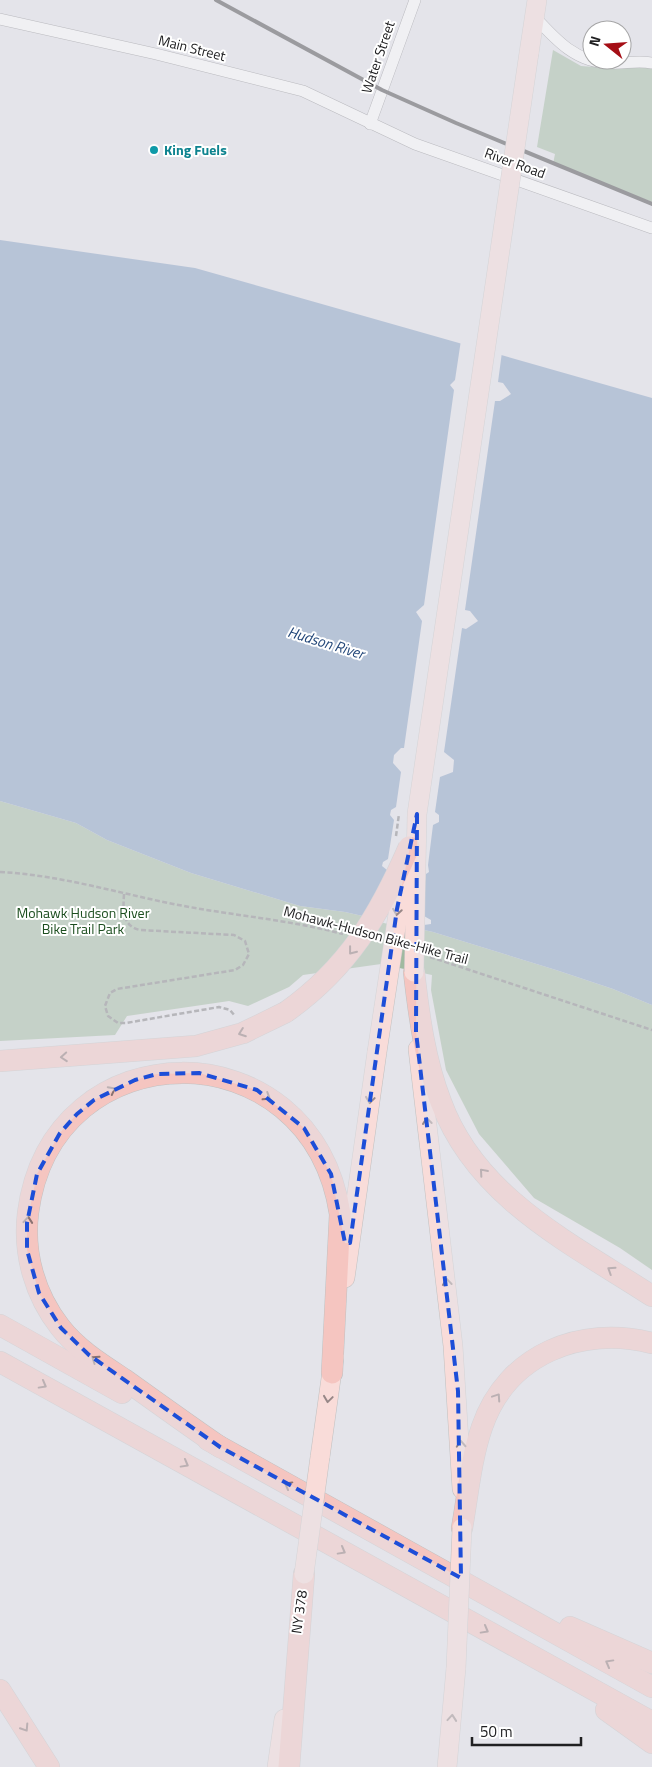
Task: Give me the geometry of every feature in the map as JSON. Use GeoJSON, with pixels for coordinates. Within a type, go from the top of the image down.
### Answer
{"type":"FeatureCollection","features":[{"type":"Feature","properties":{"kind":"highway"},"geometry":{"type":"LineString","coordinates":[[0,1061],[196,1046],[243,1033],[286,1012],[323,983],[357,945],[387,894],[402,844]]}},
{"type":"Feature","properties":{"kind":"highway"},"geometry":{"type":"LineString","coordinates":[[419,964],[419,1032],[441,1103],[451,1125],[477,1166],[516,1206],[537,1222],[652,1296]]}},
{"type":"Feature","properties":{"kind":"highway"},"geometry":{"type":"LineString","coordinates":[[220,1447],[74,1343],[49,1312],[39,1293],[28,1250],[27,1223],[30,1199],[37,1174],[47,1152],[60,1132],[94,1100],[113,1089],[150,1076],[179,1072],[199,1073],[219,1076],[257,1090],[290,1114],[304,1128],[315,1142],[328,1166],[337,1194],[340,1214],[332,1373]]}},
{"type":"Feature","properties":{"kind":"highway"},"geometry":{"type":"LineString","coordinates":[[0,1325],[652,1687]]}},
{"type":"Feature","properties":{"kind":"highway"},"geometry":{"type":"LineString","coordinates":[[462,1528],[482,1426],[490,1409],[513,1377],[542,1354],[581,1340],[617,1337],[652,1343]]}},
{"type":"Feature","properties":{"kind":"highway"},"geometry":{"type":"LineString","coordinates":[[0,1362],[652,1722]]}},
{"type":"Feature","properties":{"kind":"highway"},"geometry":{"type":"LineString","coordinates":[[438,1568],[652,1663]]}},
{"type":"Feature","properties":{"kind":"highway"},"geometry":{"type":"LineString","coordinates":[[288,1767],[304,1574]]}},
{"type":"Feature","properties":{"kind":"highway"},"geometry":{"type":"LineString","coordinates":[[507,1642],[652,1742]]}},
{"type":"Feature","properties":{"kind":"highway"},"geometry":{"type":"LineString","coordinates":[[0,1690],[49,1767]]}},
{"type":"Feature","properties":{"kind":"main road","name":"NY 378"},"geometry":{"type":"LineString","coordinates":[[277,1767],[397,909],[402,844],[536,8]]}},
{"type":"Feature","properties":{"kind":"main road","name":"NY 378"},"geometry":{"type":"LineString","coordinates":[[408,813],[419,964]]}},
{"type":"Feature","properties":{"kind":"main road"},"geometry":{"type":"LineString","coordinates":[[419,1032],[454,1355],[462,1460],[462,1528],[456,1668],[447,1767]]}},
{"type":"Feature","properties":{"kind":"street","name":"Water Street"},"geometry":{"type":"LineString","coordinates":[[370,124],[415,0]]}},
{"type":"Feature","properties":{"kind":"street"},"geometry":{"type":"LineString","coordinates":[[536,8],[556,40],[585,60],[609,64],[642,61],[652,63]]}},
{"type":"Feature","properties":{"kind":"street","name":"Main Street"},"geometry":{"type":"LineString","coordinates":[[0,19],[156,54],[302,91],[370,124]]}},
{"type":"Feature","properties":{"kind":"street","name":"River Road"},"geometry":{"type":"LineString","coordinates":[[370,124],[416,144],[652,228]]}},
{"type":"Feature","properties":{"kind":"path"},"geometry":{"type":"LineString","coordinates":[[402,844],[408,813]]}},
{"type":"Feature","properties":{"kind":"path","name":"Mohawk-Hudson Bike-Hike Trail"},"geometry":{"type":"LineString","coordinates":[[0,872],[53,879],[188,907],[298,922],[350,936]]}},
{"type":"Feature","properties":{"kind":"path"},"geometry":{"type":"LineString","coordinates":[[124,894],[124,917],[133,928],[234,935],[246,942],[249,954],[243,965],[234,970],[117,989],[110,994],[105,1006],[111,1019],[126,1023],[220,1008],[230,1010],[237,1018]]}},
{"type":"Feature","properties":{"kind":"path","name":"Mohawk-Hudson Bike-Hike Trail"},"geometry":{"type":"LineString","coordinates":[[419,964],[652,1030]]}},
{"type":"Feature","properties":{"kind":"highlighted area"},"geometry":{"type":"Polygon","coordinates":[[[417,814],[416,1032],[458,1391],[461,1578],[220,1447],[89,1355],[61,1328],[39,1293],[27,1250],[27,1223],[37,1174],[60,1133],[77,1114],[94,1100],[135,1080],[157,1074],[199,1073],[257,1090],[304,1128],[331,1174],[345,1243],[350,1243],[397,909],[417,814]]]}},
{"type":"Feature","properties":{"kind":"green space"},"geometry":{"type":"Polygon","coordinates":[[[553,50],[582,66],[582,70],[632,70],[632,67],[640,65],[652,68],[652,202],[553,164],[555,154],[537,147],[553,50]]]}},
{"type":"Feature","properties":{"kind":"green space","name":"Mohawk Hudson River Bike Trail Park"},"geometry":{"type":"Polygon","coordinates":[[[0,801],[76,823],[107,840],[191,873],[300,906],[345,912],[433,932],[613,989],[652,1005],[652,1270],[620,1248],[534,1198],[479,1134],[446,1070],[431,990],[432,975],[381,964],[303,975],[289,987],[248,1006],[229,1001],[127,1016],[115,1035],[0,1041],[0,801]]]}},
{"type":"Feature","properties":{"kind":"water","name":"Hudson River"},"geometry":{"type":"Polygon","coordinates":[[[0,240],[195,268],[652,398],[652,1005],[613,989],[556,970],[433,932],[345,912],[300,906],[191,873],[107,840],[76,823],[0,801],[0,240]]]}},
{"type":"Feature","properties":{"kind":"pier"},"geometry":{"type":"Polygon","coordinates":[[[461,340],[502,352],[498,382],[503,383],[511,394],[500,401],[495,401],[465,610],[470,611],[478,621],[466,629],[462,628],[444,752],[454,760],[453,772],[440,777],[435,812],[439,815],[439,822],[433,825],[428,865],[429,872],[426,874],[424,889],[424,916],[431,920],[431,924],[424,925],[424,933],[380,922],[387,870],[382,866],[383,862],[388,859],[394,820],[390,815],[391,810],[396,807],[401,772],[393,763],[394,755],[401,748],[404,748],[422,621],[416,612],[424,605],[454,390],[450,385],[455,380],[461,340]]]}},
{"type":"Feature","properties":{"kind":"railway"},"geometry":{"type":"LineString","coordinates":[[216,0],[382,90],[456,123],[652,204]]}},
{"type":"Feature","properties":{"kind":"place","name":"King Fuels"},"geometry":{"type":"Point","coordinates":[154,150]}}]}
